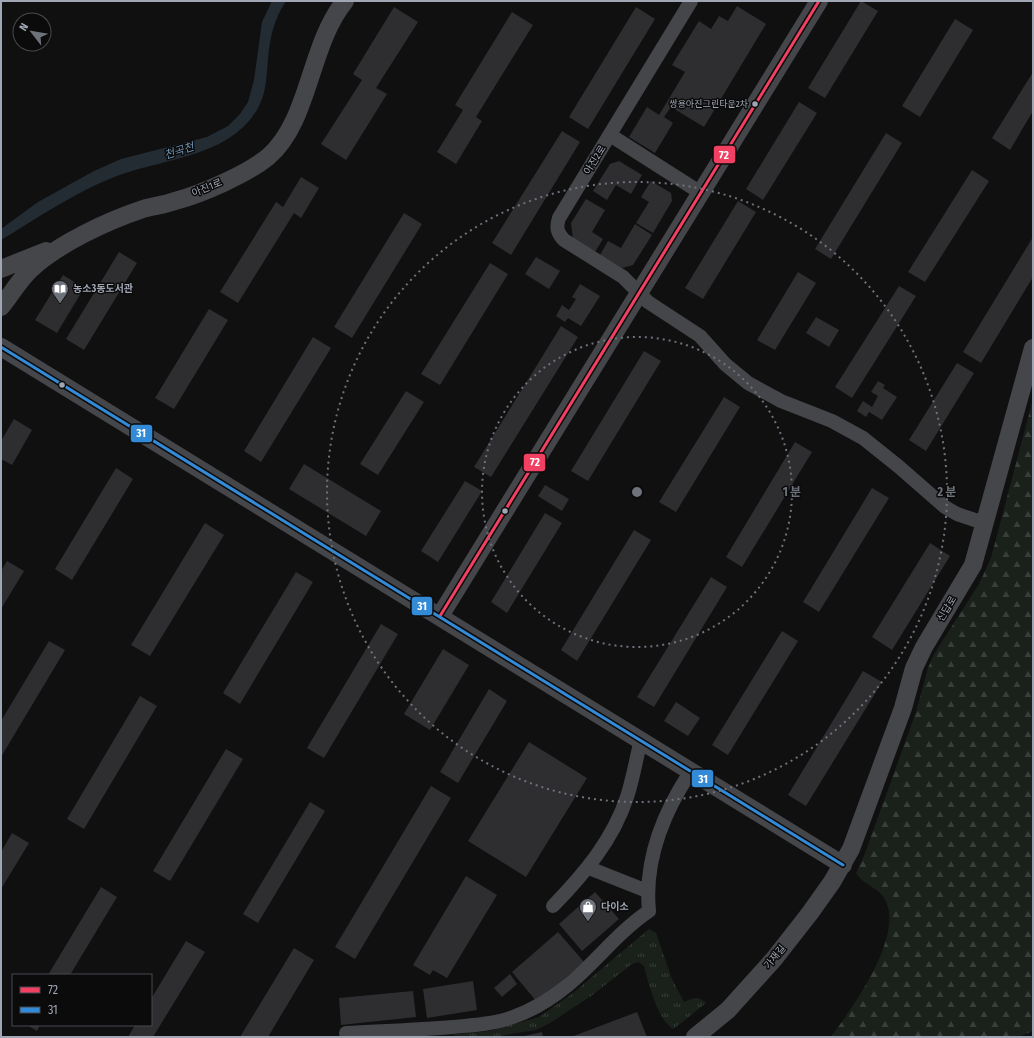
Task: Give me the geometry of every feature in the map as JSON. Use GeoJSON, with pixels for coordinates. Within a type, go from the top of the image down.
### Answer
{"type":"FeatureCollection","features":[{"type":"Feature","properties":{"kind":"street","name":"아진1로"},"geometry":{"type":"LineString","coordinates":[[1,307],[30,270],[69,243],[93,230],[143,209],[176,201],[223,182],[255,166],[268,157],[281,143],[288,132],[299,108],[320,45],[332,20],[345,1]]}},
{"type":"Feature","properties":{"kind":"street","name":"아진2로"},"geometry":{"type":"LineString","coordinates":[[691,1],[559,218],[557,231],[564,240],[623,277],[656,308],[700,336],[725,364],[748,383],[781,401],[832,421],[850,430],[881,451],[945,507],[957,514],[984,523]]}},
{"type":"Feature","properties":{"kind":"street"},"geometry":{"type":"LineString","coordinates":[[440,616],[819,1]]}},
{"type":"Feature","properties":{"kind":"street"},"geometry":{"type":"LineString","coordinates":[[797,38],[825,1]]}},
{"type":"Feature","properties":{"kind":"street"},"geometry":{"type":"LineString","coordinates":[[610,135],[701,193]]}},
{"type":"Feature","properties":{"kind":"street"},"geometry":{"type":"LineString","coordinates":[[1,269],[69,243]]}},
{"type":"Feature","properties":{"kind":"street"},"geometry":{"type":"LineString","coordinates":[[1,346],[843,865]]}},
{"type":"Feature","properties":{"kind":"street","name":"신답로"},"geometry":{"type":"LineString","coordinates":[[843,865],[851,849],[903,708],[914,668],[924,647],[968,574],[974,560],[1033,348]]}},
{"type":"Feature","properties":{"kind":"street"},"geometry":{"type":"LineString","coordinates":[[553,906],[589,868],[621,813],[628,796],[641,740]]}},
{"type":"Feature","properties":{"kind":"street"},"geometry":{"type":"LineString","coordinates":[[346,1033],[430,1028],[494,1022],[512,1018],[539,1006],[568,985],[614,939],[649,911],[647,891],[649,869],[661,829],[679,791],[691,771]]}},
{"type":"Feature","properties":{"kind":"street","name":"가재길"},"geometry":{"type":"LineString","coordinates":[[698,1036],[728,1010],[774,959],[810,913],[843,865]]}},
{"type":"Feature","properties":{"kind":"street"},"geometry":{"type":"LineString","coordinates":[[589,868],[647,891]]}},
{"type":"Feature","properties":{"kind":"green space"},"geometry":{"type":"Polygon","coordinates":[[[1033,399],[1033,1031],[1018,1037],[831,1037],[863,990],[882,951],[888,932],[889,914],[885,899],[862,880],[856,873],[864,856],[916,712],[928,668],[934,654],[979,584],[991,558],[1033,399]]]}},
{"type":"Feature","properties":{"kind":"green space"},"geometry":{"type":"Polygon","coordinates":[[[649,929],[656,933],[672,979],[684,1002],[690,999],[698,998],[706,1003],[673,1029],[663,1018],[658,1009],[644,966],[638,962],[632,964],[591,996],[550,1023],[536,1030],[493,1037],[455,1037],[454,1034],[490,1031],[539,1017],[573,993],[649,929]]]}},
{"type":"Feature","properties":{"kind":"water","name":"천곡천"},"geometry":{"type":"Polygon","coordinates":[[[272,1],[286,1],[272,32],[266,85],[262,101],[245,125],[230,138],[212,147],[172,161],[131,171],[98,184],[55,207],[1,240],[1,229],[38,202],[94,171],[121,159],[207,137],[228,126],[240,114],[248,102],[254,80],[262,22],[272,1]]]}},
{"type":"Feature","properties":{"kind":"building"},"geometry":{"type":"Polygon","coordinates":[[[861,1],[878,11],[825,98],[808,88],[861,1]]]}},
{"type":"Feature","properties":{"kind":"building"},"geometry":{"type":"Polygon","coordinates":[[[737,6],[766,24],[704,127],[671,107],[664,117],[673,123],[655,153],[629,137],[647,107],[659,115],[685,72],[672,65],[699,21],[711,29],[719,16],[728,21],[737,6]]]}},
{"type":"Feature","properties":{"kind":"building"},"geometry":{"type":"Polygon","coordinates":[[[394,7],[418,22],[376,88],[387,94],[346,160],[321,144],[362,80],[353,74],[394,7]]]}},
{"type":"Feature","properties":{"kind":"building"},"geometry":{"type":"Polygon","coordinates":[[[636,7],[655,19],[588,129],[569,117],[636,7]]]}},
{"type":"Feature","properties":{"kind":"building"},"geometry":{"type":"Polygon","coordinates":[[[512,12],[533,25],[476,117],[482,121],[456,164],[437,152],[463,110],[455,105],[512,12]]]}},
{"type":"Feature","properties":{"kind":"building"},"geometry":{"type":"Polygon","coordinates":[[[955,19],[973,30],[920,117],[902,106],[955,19]]]}},
{"type":"Feature","properties":{"kind":"building"},"geometry":{"type":"Polygon","coordinates":[[[1033,72],[1033,111],[1010,150],[992,138],[1033,72]]]}},
{"type":"Feature","properties":{"kind":"building"},"geometry":{"type":"Polygon","coordinates":[[[799,102],[817,113],[763,200],[746,189],[799,102]]]}},
{"type":"Feature","properties":{"kind":"building"},"geometry":{"type":"Polygon","coordinates":[[[562,131],[580,142],[511,255],[492,243],[562,131]]]}},
{"type":"Feature","properties":{"kind":"building"},"geometry":{"type":"Polygon","coordinates":[[[886,133],[902,143],[831,259],[815,249],[886,133]]]}},
{"type":"Feature","properties":{"kind":"building"},"geometry":{"type":"Polygon","coordinates":[[[619,161],[642,175],[631,194],[616,185],[607,200],[593,191],[610,164],[619,161]]]}},
{"type":"Feature","properties":{"kind":"building"},"geometry":{"type":"Polygon","coordinates":[[[972,170],[989,181],[925,282],[908,272],[972,170]]]}},
{"type":"Feature","properties":{"kind":"building"},"geometry":{"type":"Polygon","coordinates":[[[301,177],[319,188],[301,218],[294,213],[238,303],[220,292],[276,202],[283,207],[301,177]]]}},
{"type":"Feature","properties":{"kind":"building"},"geometry":{"type":"Polygon","coordinates":[[[651,181],[671,193],[672,201],[653,233],[636,223],[649,202],[641,197],[651,181]]]}},
{"type":"Feature","properties":{"kind":"building"},"geometry":{"type":"Polygon","coordinates":[[[586,199],[605,210],[592,232],[603,239],[595,252],[573,239],[571,223],[586,199]]]}},
{"type":"Feature","properties":{"kind":"building"},"geometry":{"type":"Polygon","coordinates":[[[738,201],[756,212],[703,299],[685,288],[738,201]]]}},
{"type":"Feature","properties":{"kind":"building"},"geometry":{"type":"Polygon","coordinates":[[[404,213],[422,224],[352,338],[334,327],[404,213]]]}},
{"type":"Feature","properties":{"kind":"building"},"geometry":{"type":"Polygon","coordinates":[[[635,224],[652,235],[633,265],[622,268],[600,255],[608,241],[621,248],[635,224]]]}},
{"type":"Feature","properties":{"kind":"building"},"geometry":{"type":"Polygon","coordinates":[[[1033,237],[1033,277],[981,363],[963,352],[1033,237]]]}},
{"type":"Feature","properties":{"kind":"building"},"geometry":{"type":"Polygon","coordinates":[[[119,252],[137,263],[84,350],[66,339],[119,252]]]}},
{"type":"Feature","properties":{"kind":"building"},"geometry":{"type":"Polygon","coordinates":[[[536,257],[560,271],[549,289],[525,274],[536,257]]]}},
{"type":"Feature","properties":{"kind":"building"},"geometry":{"type":"Polygon","coordinates":[[[490,263],[508,274],[440,385],[421,374],[490,263]]]}},
{"type":"Feature","properties":{"kind":"building"},"geometry":{"type":"Polygon","coordinates":[[[798,272],[816,283],[775,350],[757,340],[798,272]]]}},
{"type":"Feature","properties":{"kind":"building","name":"농소3동도서관"},"geometry":{"type":"Polygon","coordinates":[[[63,275],[84,288],[57,333],[35,320],[63,275]]]}},
{"type":"Feature","properties":{"kind":"building"},"geometry":{"type":"Polygon","coordinates":[[[580,284],[600,296],[581,326],[568,318],[565,322],[556,316],[562,305],[569,310],[576,299],[572,297],[580,284]]]}},
{"type":"Feature","properties":{"kind":"building"},"geometry":{"type":"Polygon","coordinates":[[[899,286],[916,296],[852,398],[835,387],[899,286]]]}},
{"type":"Feature","properties":{"kind":"building"},"geometry":{"type":"Polygon","coordinates":[[[209,309],[228,320],[174,409],[155,398],[209,309]]]}},
{"type":"Feature","properties":{"kind":"building"},"geometry":{"type":"Polygon","coordinates":[[[816,317],[839,330],[829,347],[806,333],[816,317]]]}},
{"type":"Feature","properties":{"kind":"building"},"geometry":{"type":"Polygon","coordinates":[[[561,326],[578,337],[491,477],[474,467],[561,326]]]}},
{"type":"Feature","properties":{"kind":"building"},"geometry":{"type":"Polygon","coordinates":[[[313,337],[331,348],[261,462],[244,451],[313,337]]]}},
{"type":"Feature","properties":{"kind":"building"},"geometry":{"type":"Polygon","coordinates":[[[644,351],[661,361],[588,481],[571,471],[644,351]]]}},
{"type":"Feature","properties":{"kind":"building"},"geometry":{"type":"Polygon","coordinates":[[[957,363],[974,373],[926,451],[909,440],[957,363]]]}},
{"type":"Feature","properties":{"kind":"building"},"geometry":{"type":"Polygon","coordinates":[[[878,381],[885,385],[883,388],[897,397],[882,420],[869,412],[866,417],[857,411],[863,401],[872,407],[878,396],[871,392],[878,381]]]}},
{"type":"Feature","properties":{"kind":"building"},"geometry":{"type":"Polygon","coordinates":[[[406,391],[424,402],[378,475],[360,464],[406,391]]]}},
{"type":"Feature","properties":{"kind":"building"},"geometry":{"type":"Polygon","coordinates":[[[724,397],[740,407],[676,512],[659,502],[724,397]]]}},
{"type":"Feature","properties":{"kind":"building"},"geometry":{"type":"Polygon","coordinates":[[[14,419],[32,430],[12,465],[1,459],[1,441],[14,419]]]}},
{"type":"Feature","properties":{"kind":"building"},"geometry":{"type":"Polygon","coordinates":[[[795,442],[812,452],[742,567],[726,557],[795,442]]]}},
{"type":"Feature","properties":{"kind":"building"},"geometry":{"type":"Polygon","coordinates":[[[304,464],[381,511],[366,536],[289,489],[304,464]]]}},
{"type":"Feature","properties":{"kind":"building"},"geometry":{"type":"Polygon","coordinates":[[[116,468],[133,479],[72,580],[55,569],[116,468]]]}},
{"type":"Feature","properties":{"kind":"building"},"geometry":{"type":"Polygon","coordinates":[[[465,481],[482,491],[438,562],[421,551],[465,481]]]}},
{"type":"Feature","properties":{"kind":"building"},"geometry":{"type":"Polygon","coordinates":[[[545,485],[569,499],[562,511],[538,496],[545,485]]]}},
{"type":"Feature","properties":{"kind":"building"},"geometry":{"type":"Polygon","coordinates":[[[872,488],[889,498],[819,612],[803,602],[872,488]]]}},
{"type":"Feature","properties":{"kind":"building"},"geometry":{"type":"Polygon","coordinates":[[[545,513],[562,523],[507,613],[491,602],[545,513]]]}},
{"type":"Feature","properties":{"kind":"building"},"geometry":{"type":"Polygon","coordinates":[[[205,523],[224,535],[150,656],[131,645],[205,523]]]}},
{"type":"Feature","properties":{"kind":"building"},"geometry":{"type":"Polygon","coordinates":[[[634,530],[651,540],[577,661],[561,650],[634,530]]]}},
{"type":"Feature","properties":{"kind":"building"},"geometry":{"type":"Polygon","coordinates":[[[930,543],[950,556],[892,650],[872,637],[930,543]]]}},
{"type":"Feature","properties":{"kind":"building"},"geometry":{"type":"Polygon","coordinates":[[[7,561],[24,571],[1,609],[1,571],[7,561]]]}},
{"type":"Feature","properties":{"kind":"building"},"geometry":{"type":"Polygon","coordinates":[[[296,572],[313,582],[240,704],[223,693],[296,572]]]}},
{"type":"Feature","properties":{"kind":"building"},"geometry":{"type":"Polygon","coordinates":[[[711,577],[727,587],[654,707],[637,697],[711,577]]]}},
{"type":"Feature","properties":{"kind":"building"},"geometry":{"type":"Polygon","coordinates":[[[381,624],[398,634],[324,758],[307,748],[381,624]]]}},
{"type":"Feature","properties":{"kind":"building"},"geometry":{"type":"Polygon","coordinates":[[[782,631],[798,641],[728,755],[712,745],[782,631]]]}},
{"type":"Feature","properties":{"kind":"building"},"geometry":{"type":"Polygon","coordinates":[[[49,641],[65,650],[1,757],[1,721],[49,641]]]}},
{"type":"Feature","properties":{"kind":"building"},"geometry":{"type":"Polygon","coordinates":[[[443,649],[469,665],[430,730],[404,714],[443,649]]]}},
{"type":"Feature","properties":{"kind":"building"},"geometry":{"type":"Polygon","coordinates":[[[863,671],[882,682],[806,806],[788,795],[863,671]]]}},
{"type":"Feature","properties":{"kind":"building"},"geometry":{"type":"Polygon","coordinates":[[[489,689],[507,701],[458,783],[440,772],[489,689]]]}},
{"type":"Feature","properties":{"kind":"building"},"geometry":{"type":"Polygon","coordinates":[[[140,696],[157,706],[84,829],[67,819],[140,696]]]}},
{"type":"Feature","properties":{"kind":"building"},"geometry":{"type":"Polygon","coordinates":[[[676,702],[700,718],[688,736],[664,721],[676,702]]]}},
{"type":"Feature","properties":{"kind":"building"},"geometry":{"type":"Polygon","coordinates":[[[529,742],[587,778],[526,877],[468,841],[529,742]]]}},
{"type":"Feature","properties":{"kind":"building"},"geometry":{"type":"Polygon","coordinates":[[[226,749],[243,759],[170,881],[153,871],[226,749]]]}},
{"type":"Feature","properties":{"kind":"building"},"geometry":{"type":"Polygon","coordinates":[[[431,786],[451,798],[355,959],[335,947],[431,786]]]}},
{"type":"Feature","properties":{"kind":"building"},"geometry":{"type":"Polygon","coordinates":[[[310,802],[325,811],[258,923],[243,914],[310,802]]]}},
{"type":"Feature","properties":{"kind":"building"},"geometry":{"type":"Polygon","coordinates":[[[12,833],[29,843],[1,889],[1,852],[12,833]]]}},
{"type":"Feature","properties":{"kind":"building"},"geometry":{"type":"Polygon","coordinates":[[[466,876],[497,895],[447,978],[433,970],[430,975],[413,965],[466,876]]]}},
{"type":"Feature","properties":{"kind":"building"},"geometry":{"type":"Polygon","coordinates":[[[101,887],[117,897],[71,974],[49,974],[101,887]]]}},
{"type":"Feature","properties":{"kind":"building"},"geometry":{"type":"Polygon","coordinates":[[[595,892],[619,919],[582,951],[559,924],[595,892]]]}},
{"type":"Feature","properties":{"kind":"building"},"geometry":{"type":"Polygon","coordinates":[[[558,932],[584,962],[537,1002],[512,972],[558,932]]]}},
{"type":"Feature","properties":{"kind":"building"},"geometry":{"type":"Polygon","coordinates":[[[186,941],[205,952],[153,1037],[128,1037],[134,1026],[152,1026],[152,997],[186,941]]]}},
{"type":"Feature","properties":{"kind":"building"},"geometry":{"type":"Polygon","coordinates":[[[294,948],[314,960],[268,1037],[240,1037],[294,948]]]}},
{"type":"Feature","properties":{"kind":"building"},"geometry":{"type":"Polygon","coordinates":[[[510,974],[517,984],[502,997],[494,988],[510,974]]]}},
{"type":"Feature","properties":{"kind":"building"},"geometry":{"type":"Polygon","coordinates":[[[473,981],[477,1010],[427,1018],[423,989],[473,981]]]}},
{"type":"Feature","properties":{"kind":"building"},"geometry":{"type":"Polygon","coordinates":[[[413,991],[416,1017],[341,1025],[339,998],[413,991]]]}},
{"type":"Feature","properties":{"kind":"building"},"geometry":{"type":"Polygon","coordinates":[[[637,1012],[647,1037],[571,1037],[637,1012]]]}},
{"type":"Feature","properties":{"kind":"building"},"geometry":{"type":"Polygon","coordinates":[[[29,1026],[40,1026],[37,1031],[29,1026]]]}},
{"type":"Feature","properties":{"kind":"building"},"geometry":{"type":"Polygon","coordinates":[[[542,1032],[543,1037],[524,1037],[524,1036],[542,1032]]]}},
{"type":"Feature","properties":{"kind":"transit line","name":"72"},"geometry":{"type":"LineString","coordinates":[[440,616],[819,1]]}},
{"type":"Feature","properties":{"kind":"transit line","name":"31"},"geometry":{"type":"LineString","coordinates":[[1,347],[843,865]]}},
{"type":"Feature","properties":{"kind":"place","name":"쌍용아진그린타운2차"},"geometry":{"type":"Point","coordinates":[755,104]}},
{"type":"Feature","properties":{"kind":"place","name":"농소3동도서관"},"geometry":{"type":"Point","coordinates":[60,304]}},
{"type":"Feature","properties":{"kind":"place","name":"다이소"},"geometry":{"type":"Point","coordinates":[588,922]}}]}
